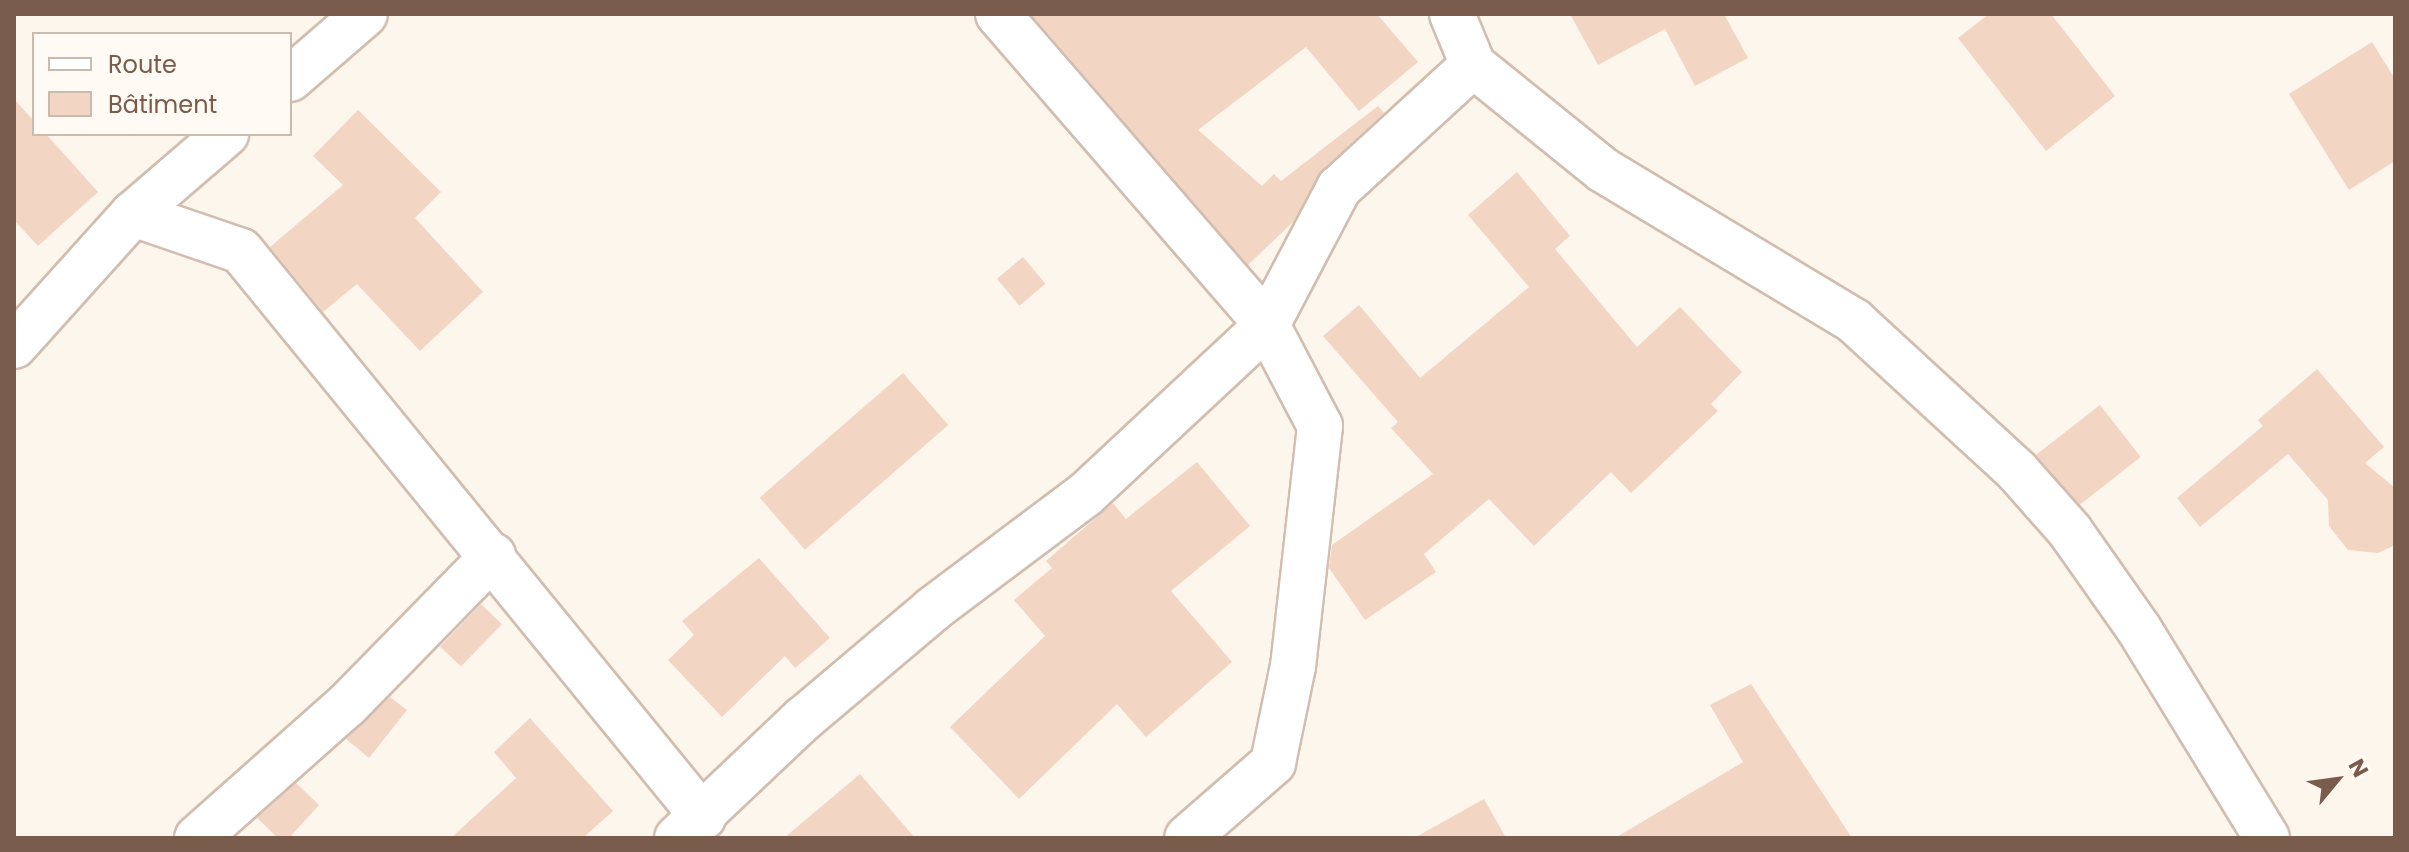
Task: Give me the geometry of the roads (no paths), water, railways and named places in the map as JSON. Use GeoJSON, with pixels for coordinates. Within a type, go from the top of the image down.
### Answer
{"type":"FeatureCollection","features":[{"type":"Feature","properties":{"kind":"street"},"geometry":{"type":"LineString","coordinates":[[292,77],[365,14]]}},
{"type":"Feature","properties":{"kind":"street"},"geometry":{"type":"LineString","coordinates":[[998,14],[1267,325],[1320,426],[1293,666],[1273,763],[1187,838]]}},
{"type":"Feature","properties":{"kind":"street"},"geometry":{"type":"LineString","coordinates":[[1452,14],[1473,65],[1603,170],[1854,321],[2017,471],[2070,531],[2139,629],[2267,838]]}},
{"type":"Feature","properties":{"kind":"street"},"geometry":{"type":"LineString","coordinates":[[133,214],[241,251],[493,556],[690,828],[803,719],[933,609],[1085,495],[1267,325],[1339,188],[1473,65]]}},
{"type":"Feature","properties":{"kind":"street"},"geometry":{"type":"LineString","coordinates":[[14,346],[133,214],[224,136]]}},
{"type":"Feature","properties":{"kind":"street"},"geometry":{"type":"LineString","coordinates":[[197,838],[347,705],[493,556]]}}]}
